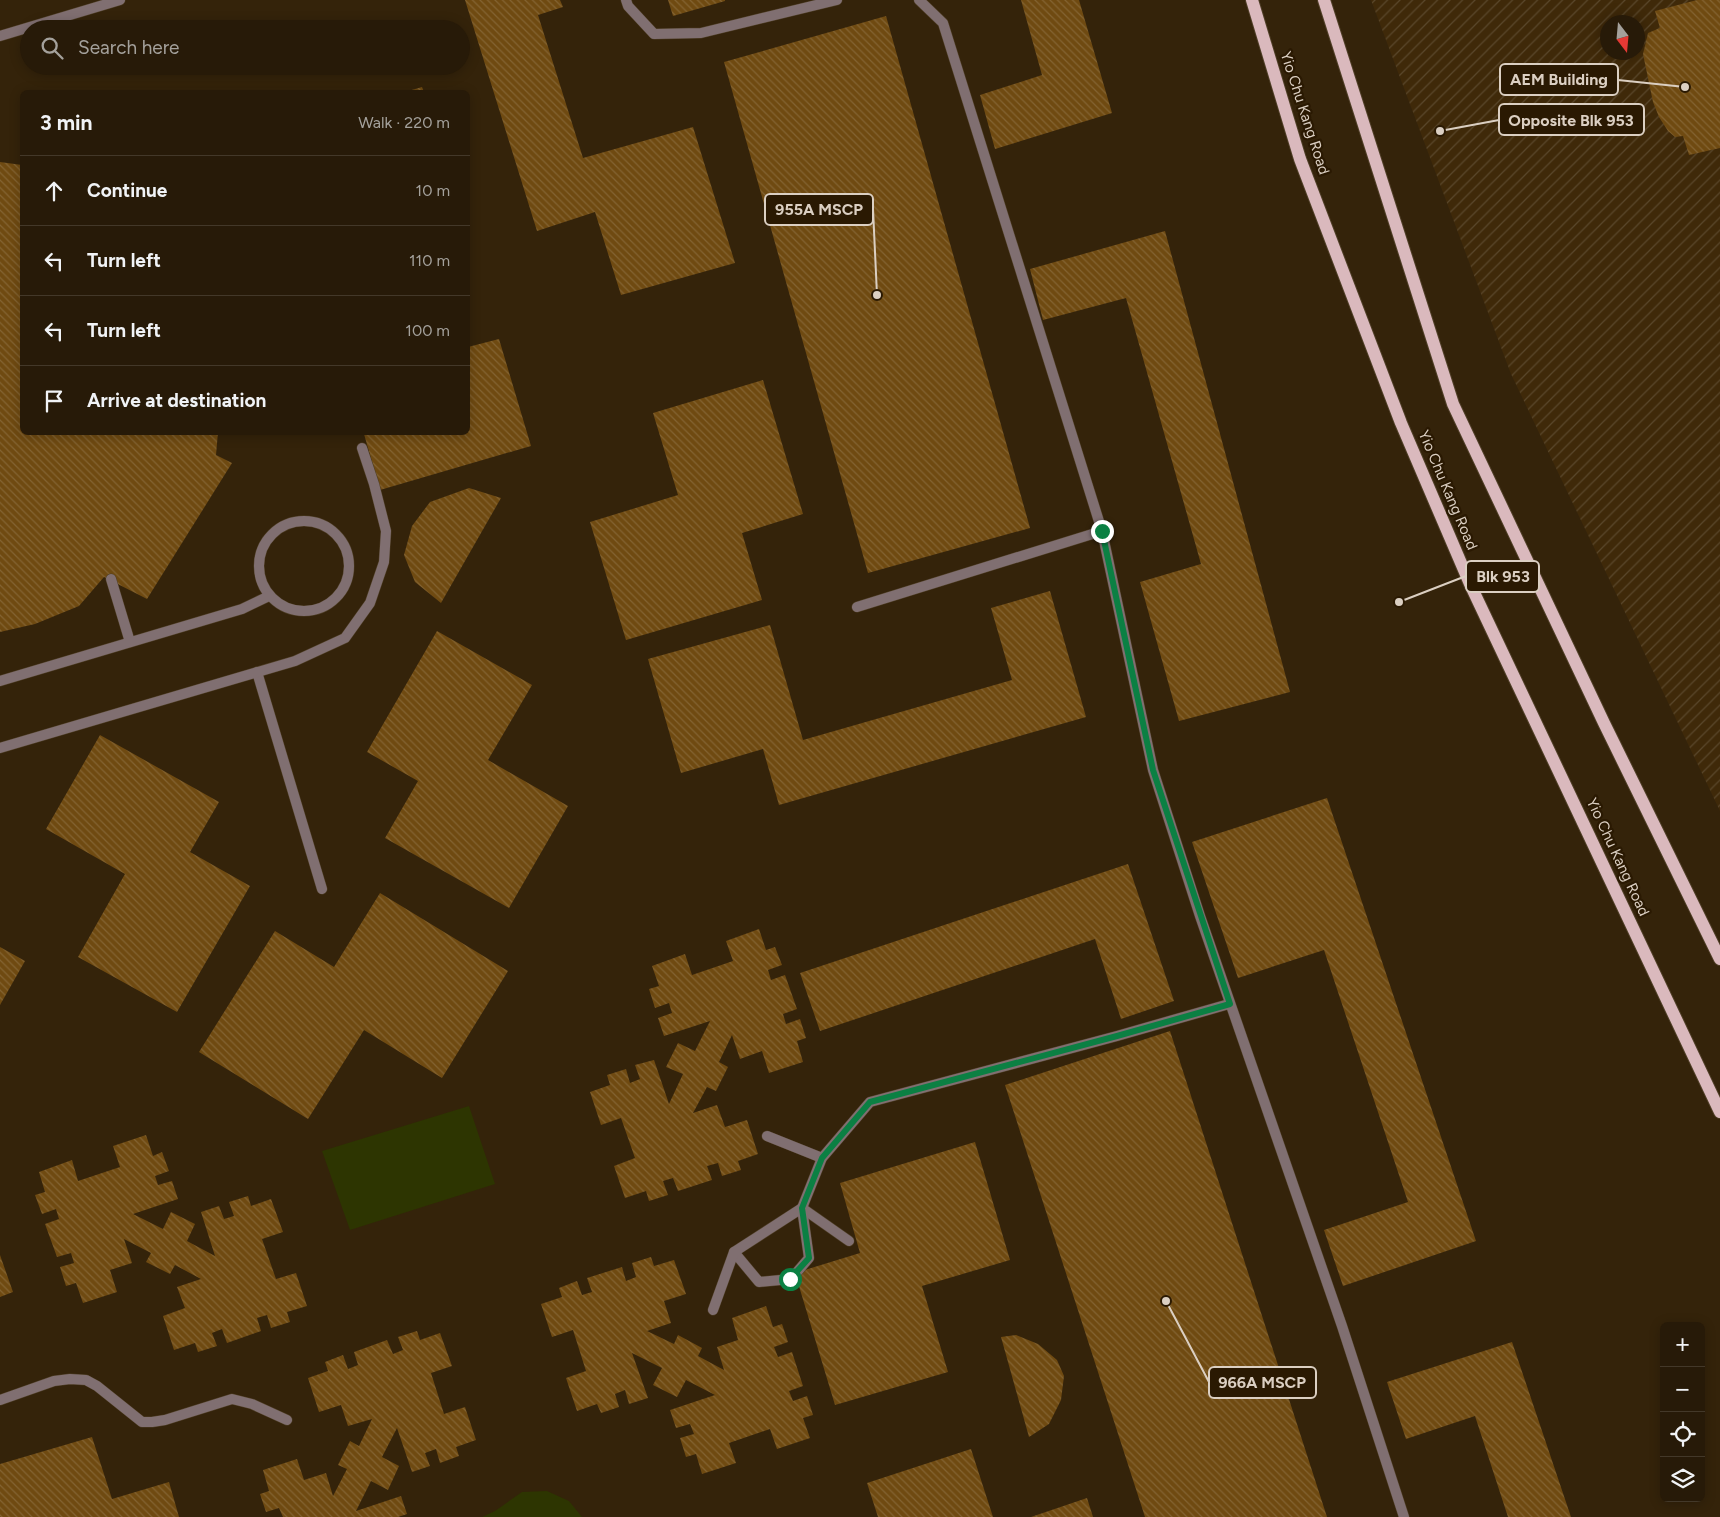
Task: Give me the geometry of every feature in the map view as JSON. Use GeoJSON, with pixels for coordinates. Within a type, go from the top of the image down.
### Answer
{"type":"FeatureCollection","features":[{"type":"Feature","properties":{"kind":"main road","name":"Yio Chu Kang Road"},"geometry":{"type":"LineString","coordinates":[[1252,0],[1300,159],[1401,422],[1470,584],[1720,1112]]}},
{"type":"Feature","properties":{"kind":"main road"},"geometry":{"type":"LineString","coordinates":[[1324,0],[1453,404],[1604,723],[1720,959]]}},
{"type":"Feature","properties":{"kind":"street"},"geometry":{"type":"LineString","coordinates":[[53,20],[120,0]]}},
{"type":"Feature","properties":{"kind":"street"},"geometry":{"type":"LineString","coordinates":[[626,0],[628,6],[654,34],[701,33],[838,0]]}},
{"type":"Feature","properties":{"kind":"street"},"geometry":{"type":"LineString","coordinates":[[919,0],[943,23],[1102,531],[1153,770],[1230,1004],[1342,1326],[1404,1517]]}},
{"type":"Feature","properties":{"kind":"street"},"geometry":{"type":"LineString","coordinates":[[0,36],[20,30]]}},
{"type":"Feature","properties":{"kind":"street"},"geometry":{"type":"LineString","coordinates":[[0,748],[295,661],[345,638],[370,602],[384,562],[386,531],[374,484],[362,448]]}},
{"type":"Feature","properties":{"kind":"street"},"geometry":{"type":"LineString","coordinates":[[305,520],[330,528],[347,548],[350,574],[339,597],[316,611],[290,610],[269,596],[258,572],[262,546],[280,527],[305,520]]}},
{"type":"Feature","properties":{"kind":"street"},"geometry":{"type":"LineString","coordinates":[[857,607],[1102,531]]}},
{"type":"Feature","properties":{"kind":"street"},"geometry":{"type":"LineString","coordinates":[[111,579],[130,642]]}},
{"type":"Feature","properties":{"kind":"street"},"geometry":{"type":"LineString","coordinates":[[0,681],[242,609],[269,596]]}},
{"type":"Feature","properties":{"kind":"street"},"geometry":{"type":"LineString","coordinates":[[256,672],[322,889]]}},
{"type":"Feature","properties":{"kind":"street"},"geometry":{"type":"LineString","coordinates":[[734,1252],[759,1282],[790,1279],[809,1258],[802,1208],[822,1158],[870,1102],[1230,1004]]}},
{"type":"Feature","properties":{"kind":"street"},"geometry":{"type":"LineString","coordinates":[[767,1136],[822,1158]]}},
{"type":"Feature","properties":{"kind":"street"},"geometry":{"type":"LineString","coordinates":[[802,1208],[849,1241]]}},
{"type":"Feature","properties":{"kind":"street"},"geometry":{"type":"LineString","coordinates":[[713,1310],[734,1252],[802,1208]]}},
{"type":"Feature","properties":{"kind":"street"},"geometry":{"type":"LineString","coordinates":[[0,1400],[54,1381],[70,1378],[86,1380],[97,1386],[142,1422],[165,1420],[232,1399],[252,1404],[287,1420]]}},
{"type":"Feature","properties":{"kind":"shaded area"},"geometry":{"type":"Polygon","coordinates":[[[1371,0],[1720,0],[1720,811],[1511,374],[1371,0]]]}},
{"type":"Feature","properties":{"kind":"green space"},"geometry":{"type":"Polygon","coordinates":[[[469,1106],[495,1184],[350,1230],[322,1151],[469,1106]]]}},
{"type":"Feature","properties":{"kind":"green space"},"geometry":{"type":"Polygon","coordinates":[[[547,1491],[569,1501],[582,1517],[482,1517],[495,1511],[522,1492],[547,1491]]]}},
{"type":"Feature","properties":{"kind":"building"},"geometry":{"type":"Polygon","coordinates":[[[465,0],[560,0],[563,7],[538,15],[583,158],[693,127],[735,263],[621,295],[595,212],[537,231],[465,0]]]}},
{"type":"Feature","properties":{"kind":"building"},"geometry":{"type":"Polygon","coordinates":[[[668,0],[725,0],[725,1],[673,16],[668,0]]]}},
{"type":"Feature","properties":{"kind":"building"},"geometry":{"type":"Polygon","coordinates":[[[1021,0],[1079,0],[1112,113],[995,149],[980,95],[1042,75],[1021,0]]]}},
{"type":"Feature","properties":{"kind":"building"},"geometry":{"type":"Polygon","coordinates":[[[1697,0],[1720,0],[1720,148],[1689,155],[1683,136],[1675,137],[1668,131],[1659,117],[1653,102],[1644,60],[1648,33],[1660,28],[1655,11],[1697,0]]]}},
{"type":"Feature","properties":{"kind":"building"},"geometry":{"type":"Polygon","coordinates":[[[886,16],[1030,528],[868,573],[724,62],[886,16]]]}},
{"type":"Feature","properties":{"kind":"building"},"geometry":{"type":"Polygon","coordinates":[[[422,87],[423,90],[412,90],[422,87]]]}},
{"type":"Feature","properties":{"kind":"building"},"geometry":{"type":"Polygon","coordinates":[[[0,162],[20,165],[20,435],[218,435],[216,455],[232,463],[147,599],[104,577],[79,606],[35,624],[0,632],[0,162]]]}},
{"type":"Feature","properties":{"kind":"building"},"geometry":{"type":"Polygon","coordinates":[[[1165,231],[1290,692],[1179,721],[1140,582],[1201,564],[1126,298],[1043,320],[1030,269],[1165,231]]]}},
{"type":"Feature","properties":{"kind":"building"},"geometry":{"type":"Polygon","coordinates":[[[499,339],[531,446],[380,490],[364,435],[470,435],[470,346],[499,339]]]}},
{"type":"Feature","properties":{"kind":"building"},"geometry":{"type":"Polygon","coordinates":[[[763,380],[803,514],[742,533],[762,600],[626,640],[590,522],[678,495],[653,413],[763,380]]]}},
{"type":"Feature","properties":{"kind":"building"},"geometry":{"type":"Polygon","coordinates":[[[469,488],[501,498],[441,603],[415,582],[404,555],[412,526],[430,502],[469,488]]]}},
{"type":"Feature","properties":{"kind":"building"},"geometry":{"type":"Polygon","coordinates":[[[1050,591],[1086,717],[779,805],[763,749],[681,773],[648,659],[770,625],[803,740],[1012,680],[991,608],[1050,591]]]}},
{"type":"Feature","properties":{"kind":"building"},"geometry":{"type":"Polygon","coordinates":[[[437,631],[532,685],[488,760],[568,806],[509,908],[385,838],[418,781],[367,752],[437,631]]]}},
{"type":"Feature","properties":{"kind":"building"},"geometry":{"type":"Polygon","coordinates":[[[100,735],[219,802],[190,852],[250,886],[177,1012],[78,957],[125,874],[46,829],[100,735]]]}},
{"type":"Feature","properties":{"kind":"building"},"geometry":{"type":"Polygon","coordinates":[[[1327,798],[1476,1241],[1343,1286],[1324,1230],[1408,1202],[1324,950],[1238,978],[1192,842],[1327,798]]]}},
{"type":"Feature","properties":{"kind":"building"},"geometry":{"type":"Polygon","coordinates":[[[1128,864],[1174,1001],[1121,1019],[1095,939],[820,1031],[800,973],[1128,864]]]}},
{"type":"Feature","properties":{"kind":"building"},"geometry":{"type":"Polygon","coordinates":[[[380,893],[508,971],[442,1078],[364,1030],[308,1119],[199,1052],[275,931],[334,967],[380,893]]]}},
{"type":"Feature","properties":{"kind":"building"},"geometry":{"type":"Polygon","coordinates":[[[759,929],[766,950],[775,947],[782,965],[768,970],[771,980],[785,975],[797,1009],[783,1014],[786,1024],[800,1019],[806,1038],[797,1041],[803,1062],[769,1073],[762,1051],[740,1059],[732,1035],[719,1062],[728,1067],[716,1091],[707,1087],[693,1113],[717,1105],[725,1127],[747,1120],[758,1154],[738,1161],[741,1170],[722,1176],[718,1163],[707,1166],[712,1180],[678,1191],[673,1178],[663,1181],[668,1195],[649,1201],[646,1191],[625,1198],[614,1166],[635,1158],[621,1118],[601,1125],[590,1092],[610,1085],[607,1075],[626,1069],[630,1083],[640,1079],[635,1065],[654,1060],[669,1104],[683,1074],[666,1067],[678,1043],[695,1051],[710,1021],[664,1036],[658,1018],[672,1013],[669,1003],[655,1008],[649,989],[659,986],[652,966],[685,954],[692,975],[733,961],[726,941],[759,929]]]}},
{"type":"Feature","properties":{"kind":"building"},"geometry":{"type":"Polygon","coordinates":[[[0,947],[25,961],[0,1005],[0,947]]]}},
{"type":"Feature","properties":{"kind":"building"},"geometry":{"type":"Polygon","coordinates":[[[1170,1031],[1327,1517],[1145,1517],[1005,1085],[1170,1031]]]}},
{"type":"Feature","properties":{"kind":"building"},"geometry":{"type":"Polygon","coordinates":[[[146,1135],[153,1156],[162,1152],[169,1171],[155,1176],[158,1185],[172,1181],[178,1199],[133,1214],[163,1229],[171,1212],[195,1224],[187,1241],[215,1256],[201,1212],[219,1206],[224,1219],[234,1216],[229,1202],[248,1196],[251,1206],[271,1199],[283,1232],[262,1239],[276,1279],[296,1273],[307,1306],[287,1312],[290,1322],[271,1328],[267,1315],[257,1318],[261,1331],[227,1343],[222,1329],[212,1333],[217,1346],[198,1352],[195,1343],[174,1350],[163,1316],[185,1308],[177,1287],[201,1279],[175,1265],[170,1274],[146,1262],[151,1253],[124,1239],[132,1263],[110,1270],[117,1292],[83,1303],[76,1283],[66,1286],[60,1267],[74,1263],[71,1253],[57,1257],[45,1224],[59,1219],[56,1209],[42,1214],[35,1195],[45,1192],[39,1172],[72,1160],[78,1181],[120,1167],[113,1146],[146,1135]]]}},
{"type":"Feature","properties":{"kind":"building"},"geometry":{"type":"Polygon","coordinates":[[[975,1142],[1010,1260],[922,1286],[948,1372],[835,1405],[795,1273],[860,1253],[840,1183],[975,1142]]]}},
{"type":"Feature","properties":{"kind":"building"},"geometry":{"type":"Polygon","coordinates":[[[0,1255],[13,1292],[0,1297],[0,1255]]]}},
{"type":"Feature","properties":{"kind":"building"},"geometry":{"type":"Polygon","coordinates":[[[651,1257],[654,1266],[674,1260],[686,1294],[664,1301],[671,1323],[647,1331],[674,1344],[678,1335],[702,1348],[698,1356],[724,1370],[717,1347],[738,1340],[732,1318],[766,1306],[773,1327],[782,1324],[788,1342],[774,1347],[778,1357],[792,1352],[803,1386],[789,1391],[793,1401],[807,1396],[813,1415],[803,1418],[810,1438],[777,1449],[770,1429],[729,1443],[736,1463],[702,1474],[696,1454],[686,1457],[680,1438],[694,1434],[690,1424],[676,1428],[670,1410],[715,1395],[686,1380],[677,1397],[653,1385],[662,1368],[632,1353],[648,1398],[629,1404],[625,1390],[615,1394],[619,1407],[601,1413],[597,1404],[577,1411],[566,1378],[586,1371],[573,1330],[552,1337],[541,1304],[562,1297],[559,1288],[577,1281],[582,1295],[592,1292],[587,1278],[622,1267],[626,1281],[636,1277],[632,1263],[651,1257]]]}},
{"type":"Feature","properties":{"kind":"building"},"geometry":{"type":"Polygon","coordinates":[[[417,1331],[420,1340],[440,1333],[452,1366],[431,1373],[444,1414],[465,1407],[476,1440],[456,1447],[459,1456],[440,1463],[436,1449],[425,1453],[430,1466],[412,1472],[397,1428],[382,1457],[399,1466],[388,1490],[371,1481],[356,1511],[401,1496],[407,1514],[398,1517],[283,1517],[279,1508],[266,1512],[260,1494],[269,1491],[263,1470],[297,1459],[304,1480],[326,1473],[333,1496],[347,1469],[338,1465],[350,1441],[359,1446],[372,1419],[348,1426],[341,1405],[319,1412],[308,1378],[328,1371],[325,1362],[343,1355],[348,1369],[358,1365],[354,1352],[387,1340],[393,1354],[403,1350],[398,1337],[417,1331]]]}},
{"type":"Feature","properties":{"kind":"building"},"geometry":{"type":"Polygon","coordinates":[[[1016,1335],[1038,1344],[1057,1360],[1064,1376],[1061,1400],[1049,1424],[1029,1437],[1001,1337],[1016,1335]]]}},
{"type":"Feature","properties":{"kind":"building"},"geometry":{"type":"Polygon","coordinates":[[[1512,1342],[1571,1517],[1508,1517],[1475,1416],[1406,1439],[1387,1382],[1512,1342]]]}},
{"type":"Feature","properties":{"kind":"building"},"geometry":{"type":"Polygon","coordinates":[[[92,1437],[112,1499],[169,1482],[179,1517],[0,1517],[0,1464],[92,1437]]]}},
{"type":"Feature","properties":{"kind":"building"},"geometry":{"type":"Polygon","coordinates":[[[971,1449],[993,1517],[878,1517],[867,1483],[971,1449]]]}},
{"type":"Feature","properties":{"kind":"building"},"geometry":{"type":"Polygon","coordinates":[[[1087,1498],[1093,1517],[1031,1517],[1087,1498]]]}},
{"type":"Feature","properties":{"kind":"place","name":"AEM Building"},"geometry":{"type":"Point","coordinates":[1685,87]}},
{"type":"Feature","properties":{"kind":"place","name":"Opposite Blk 953"},"geometry":{"type":"Point","coordinates":[1440,131]}},
{"type":"Feature","properties":{"kind":"place","name":"955A MSCP"},"geometry":{"type":"Point","coordinates":[877,295]}},
{"type":"Feature","properties":{"kind":"place","name":"Blk 953"},"geometry":{"type":"Point","coordinates":[1399,602]}},
{"type":"Feature","properties":{"kind":"place","name":"966A MSCP"},"geometry":{"type":"Point","coordinates":[1166,1301]}},
{"type":"Feature","properties":{"kind":"route"},"geometry":{"type":"LineString","coordinates":[[790,1279],[809,1258],[802,1208],[822,1158],[870,1102],[1230,1004],[1153,770],[1102,531]]}}]}
